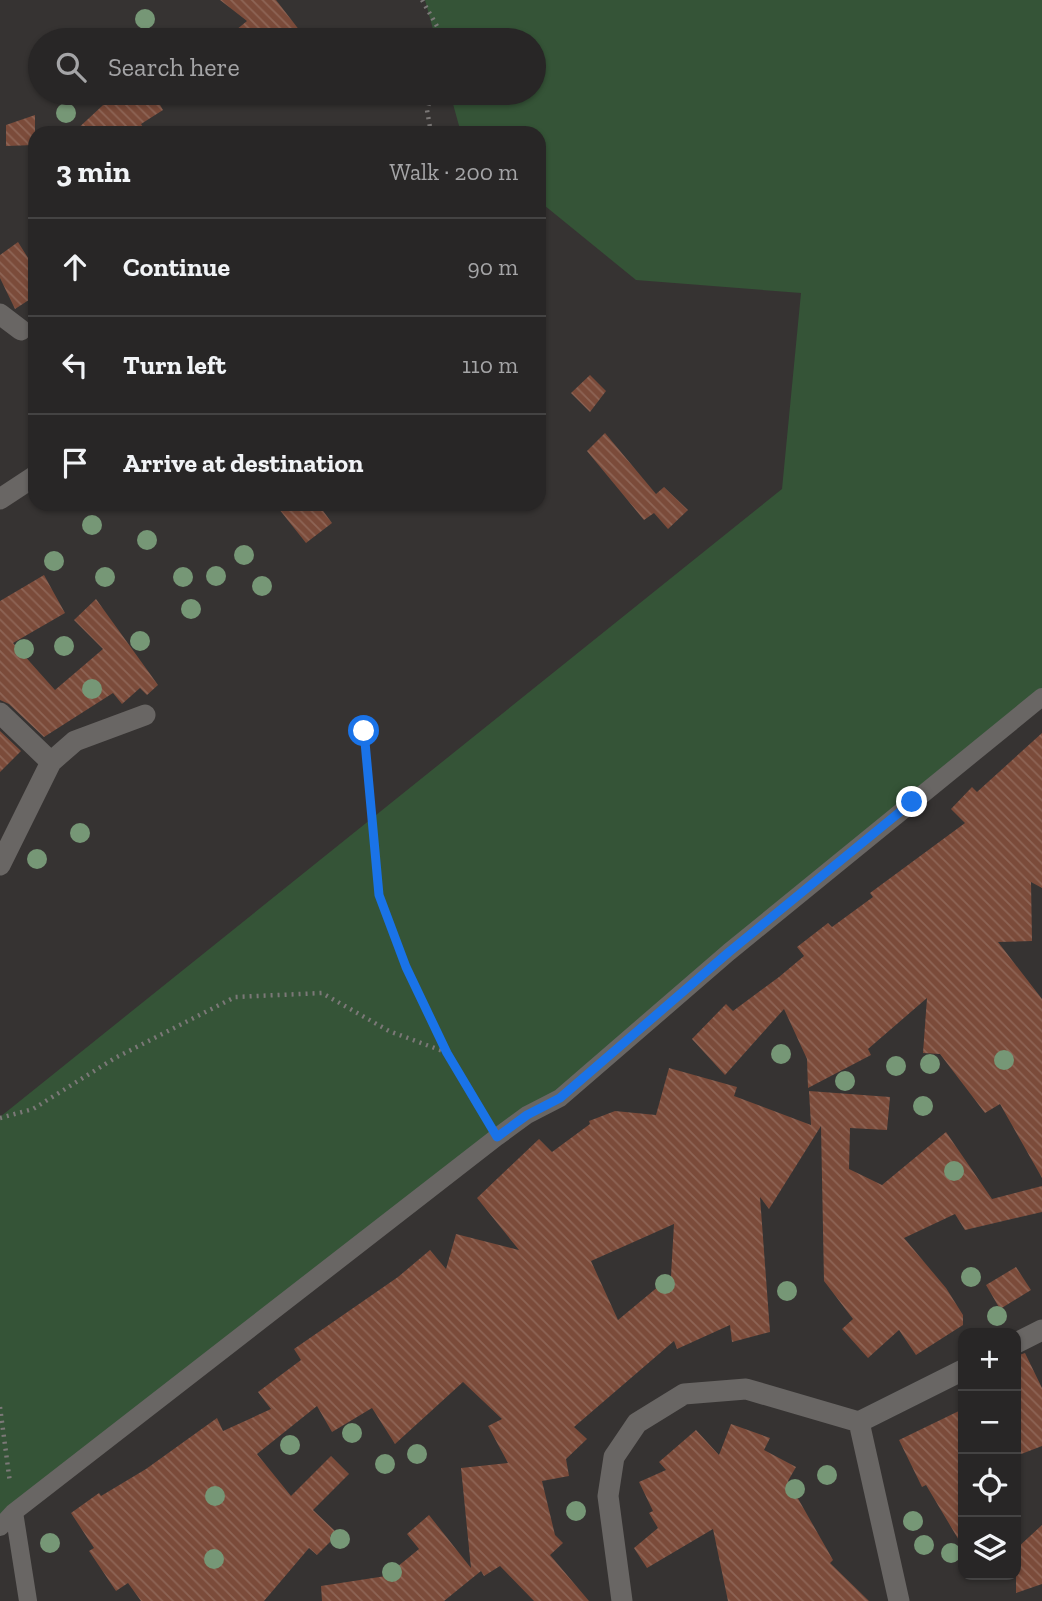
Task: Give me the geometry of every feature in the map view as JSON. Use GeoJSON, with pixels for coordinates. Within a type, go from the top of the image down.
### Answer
{"type":"FeatureCollection","features":[{"type":"Feature","properties":{"kind":"street"},"geometry":{"type":"LineString","coordinates":[[0,314],[21,330]]}},
{"type":"Feature","properties":{"kind":"street"},"geometry":{"type":"LineString","coordinates":[[0,499],[28,481]]}},
{"type":"Feature","properties":{"kind":"street"},"geometry":{"type":"LineString","coordinates":[[0,713],[51,762]]}},
{"type":"Feature","properties":{"kind":"street"},"geometry":{"type":"LineString","coordinates":[[0,865],[51,762],[75,741],[145,715]]}},
{"type":"Feature","properties":{"kind":"street"},"geometry":{"type":"LineString","coordinates":[[1021,1340],[1042,1330]]}},
{"type":"Feature","properties":{"kind":"street"},"geometry":{"type":"LineString","coordinates":[[622,1601],[608,1496],[614,1457],[637,1423],[684,1394],[746,1389],[859,1422],[958,1372]]}},
{"type":"Feature","properties":{"kind":"street"},"geometry":{"type":"LineString","coordinates":[[859,1422],[900,1601]]}},
{"type":"Feature","properties":{"kind":"lane"},"geometry":{"type":"LineString","coordinates":[[0,1527],[15,1512],[497,1137],[527,1115],[560,1098],[729,952],[1042,696]]}},
{"type":"Feature","properties":{"kind":"lane"},"geometry":{"type":"LineString","coordinates":[[15,1512],[27,1601]]}},
{"type":"Feature","properties":{"kind":"path"},"geometry":{"type":"LineString","coordinates":[[422,0],[437,28]]}},
{"type":"Feature","properties":{"kind":"path"},"geometry":{"type":"LineString","coordinates":[[428,105],[430,126]]}},
{"type":"Feature","properties":{"kind":"path"},"geometry":{"type":"LineString","coordinates":[[364,731],[379,895],[406,967],[447,1053],[497,1137]]}},
{"type":"Feature","properties":{"kind":"path"},"geometry":{"type":"LineString","coordinates":[[0,1118],[33,1109],[116,1058],[235,997],[322,993],[389,1031],[447,1053]]}},
{"type":"Feature","properties":{"kind":"path"},"geometry":{"type":"LineString","coordinates":[[0,1408],[15,1512]]}},
{"type":"Feature","properties":{"kind":"green space"},"geometry":{"type":"Polygon","coordinates":[[[425,0],[1042,0],[1042,696],[560,1098],[0,1527],[0,1117],[782,489],[801,293],[636,280],[546,207],[546,126],[459,126],[453,105],[546,105],[546,28],[433,28],[425,0]]]}},
{"type":"Feature","properties":{"kind":"building"},"geometry":{"type":"Polygon","coordinates":[[[220,0],[276,0],[298,28],[239,28],[247,21],[220,0]]]}},
{"type":"Feature","properties":{"kind":"building"},"geometry":{"type":"Polygon","coordinates":[[[103,105],[160,105],[163,110],[141,124],[142,126],[81,126],[103,105]]]}},
{"type":"Feature","properties":{"kind":"building"},"geometry":{"type":"Polygon","coordinates":[[[35,115],[35,126],[28,126],[28,145],[6,146],[6,125],[35,115]]]}},
{"type":"Feature","properties":{"kind":"building"},"geometry":{"type":"Polygon","coordinates":[[[18,242],[28,258],[28,301],[15,309],[0,278],[0,255],[18,242]]]}},
{"type":"Feature","properties":{"kind":"building"},"geometry":{"type":"Polygon","coordinates":[[[590,375],[606,391],[590,412],[571,393],[590,375]]]}},
{"type":"Feature","properties":{"kind":"building"},"geometry":{"type":"Polygon","coordinates":[[[605,433],[656,494],[664,487],[688,510],[668,529],[654,513],[644,520],[587,451],[605,433]]]}},
{"type":"Feature","properties":{"kind":"building"},"geometry":{"type":"Polygon","coordinates":[[[281,511],[323,511],[332,523],[306,543],[281,511]]]}},
{"type":"Feature","properties":{"kind":"building"},"geometry":{"type":"Polygon","coordinates":[[[44,575],[65,613],[13,643],[55,690],[103,649],[74,620],[96,599],[158,685],[147,695],[140,688],[122,704],[113,693],[44,737],[9,704],[0,700],[0,601],[44,575]]]}},
{"type":"Feature","properties":{"kind":"building"},"geometry":{"type":"Polygon","coordinates":[[[0,731],[21,751],[0,772],[0,731]]]}},
{"type":"Feature","properties":{"kind":"building"},"geometry":{"type":"Polygon","coordinates":[[[1042,733],[1042,888],[1031,882],[1032,941],[998,942],[1042,999],[1042,1178],[1000,1104],[985,1113],[940,1054],[923,1053],[927,998],[868,1049],[871,1055],[808,1088],[807,1059],[784,1009],[725,1075],[692,1039],[726,1004],[733,1011],[804,956],[797,947],[828,923],[832,927],[873,897],[870,893],[965,823],[951,809],[972,787],[977,792],[1042,733]]]}},
{"type":"Feature","properties":{"kind":"building"},"geometry":{"type":"Polygon","coordinates":[[[669,1068],[737,1087],[734,1096],[811,1125],[809,1091],[890,1097],[887,1130],[850,1128],[849,1169],[882,1185],[946,1132],[992,1199],[1042,1186],[1042,1212],[965,1230],[955,1214],[904,1238],[946,1288],[963,1315],[963,1325],[916,1355],[899,1330],[868,1358],[842,1329],[853,1319],[824,1281],[821,1126],[769,1209],[760,1197],[770,1332],[732,1342],[730,1325],[677,1349],[674,1341],[574,1427],[587,1439],[566,1459],[569,1476],[542,1481],[555,1535],[563,1543],[550,1555],[589,1601],[534,1601],[500,1566],[484,1576],[481,1571],[444,1601],[322,1601],[321,1586],[386,1576],[419,1549],[407,1534],[429,1515],[471,1568],[461,1468],[508,1463],[488,1426],[502,1419],[463,1382],[395,1444],[372,1408],[332,1432],[317,1406],[257,1454],[291,1496],[331,1456],[349,1474],[313,1510],[335,1531],[330,1536],[333,1539],[317,1555],[309,1548],[264,1601],[141,1601],[128,1583],[116,1591],[89,1551],[94,1548],[71,1513],[99,1493],[101,1496],[146,1469],[217,1418],[223,1431],[271,1409],[258,1392],[301,1360],[294,1349],[398,1277],[430,1250],[446,1269],[456,1234],[519,1250],[477,1198],[539,1139],[552,1152],[590,1124],[589,1121],[615,1111],[656,1115],[669,1068]],[[674,1224],[591,1261],[618,1320],[671,1276],[674,1224]]]}},
{"type":"Feature","properties":{"kind":"building"},"geometry":{"type":"Polygon","coordinates":[[[1016,1267],[1031,1290],[1000,1309],[986,1285],[1016,1267]]]}},
{"type":"Feature","properties":{"kind":"building"},"geometry":{"type":"Polygon","coordinates":[[[1025,1353],[1042,1388],[1042,1446],[1021,1454],[1021,1391],[1021,1354],[1025,1353]]]}},
{"type":"Feature","properties":{"kind":"building"},"geometry":{"type":"Polygon","coordinates":[[[958,1411],[958,1539],[926,1485],[922,1487],[899,1440],[958,1411]]]}},
{"type":"Feature","properties":{"kind":"building"},"geometry":{"type":"Polygon","coordinates":[[[731,1424],[770,1438],[764,1450],[796,1467],[788,1481],[833,1560],[830,1563],[869,1601],[728,1601],[713,1529],[647,1568],[634,1548],[658,1528],[649,1513],[653,1511],[639,1482],[666,1470],[659,1462],[696,1430],[719,1455],[731,1424]]]}},
{"type":"Feature","properties":{"kind":"building"},"geometry":{"type":"Polygon","coordinates":[[[1042,1525],[1042,1584],[1016,1593],[1016,1580],[1021,1580],[1021,1544],[1042,1525]]]}},
{"type":"Feature","properties":{"kind":"route"},"geometry":{"type":"LineString","coordinates":[[364,731],[379,895],[406,967],[447,1053],[497,1137],[527,1115],[560,1098],[729,952],[912,802]]}}]}
